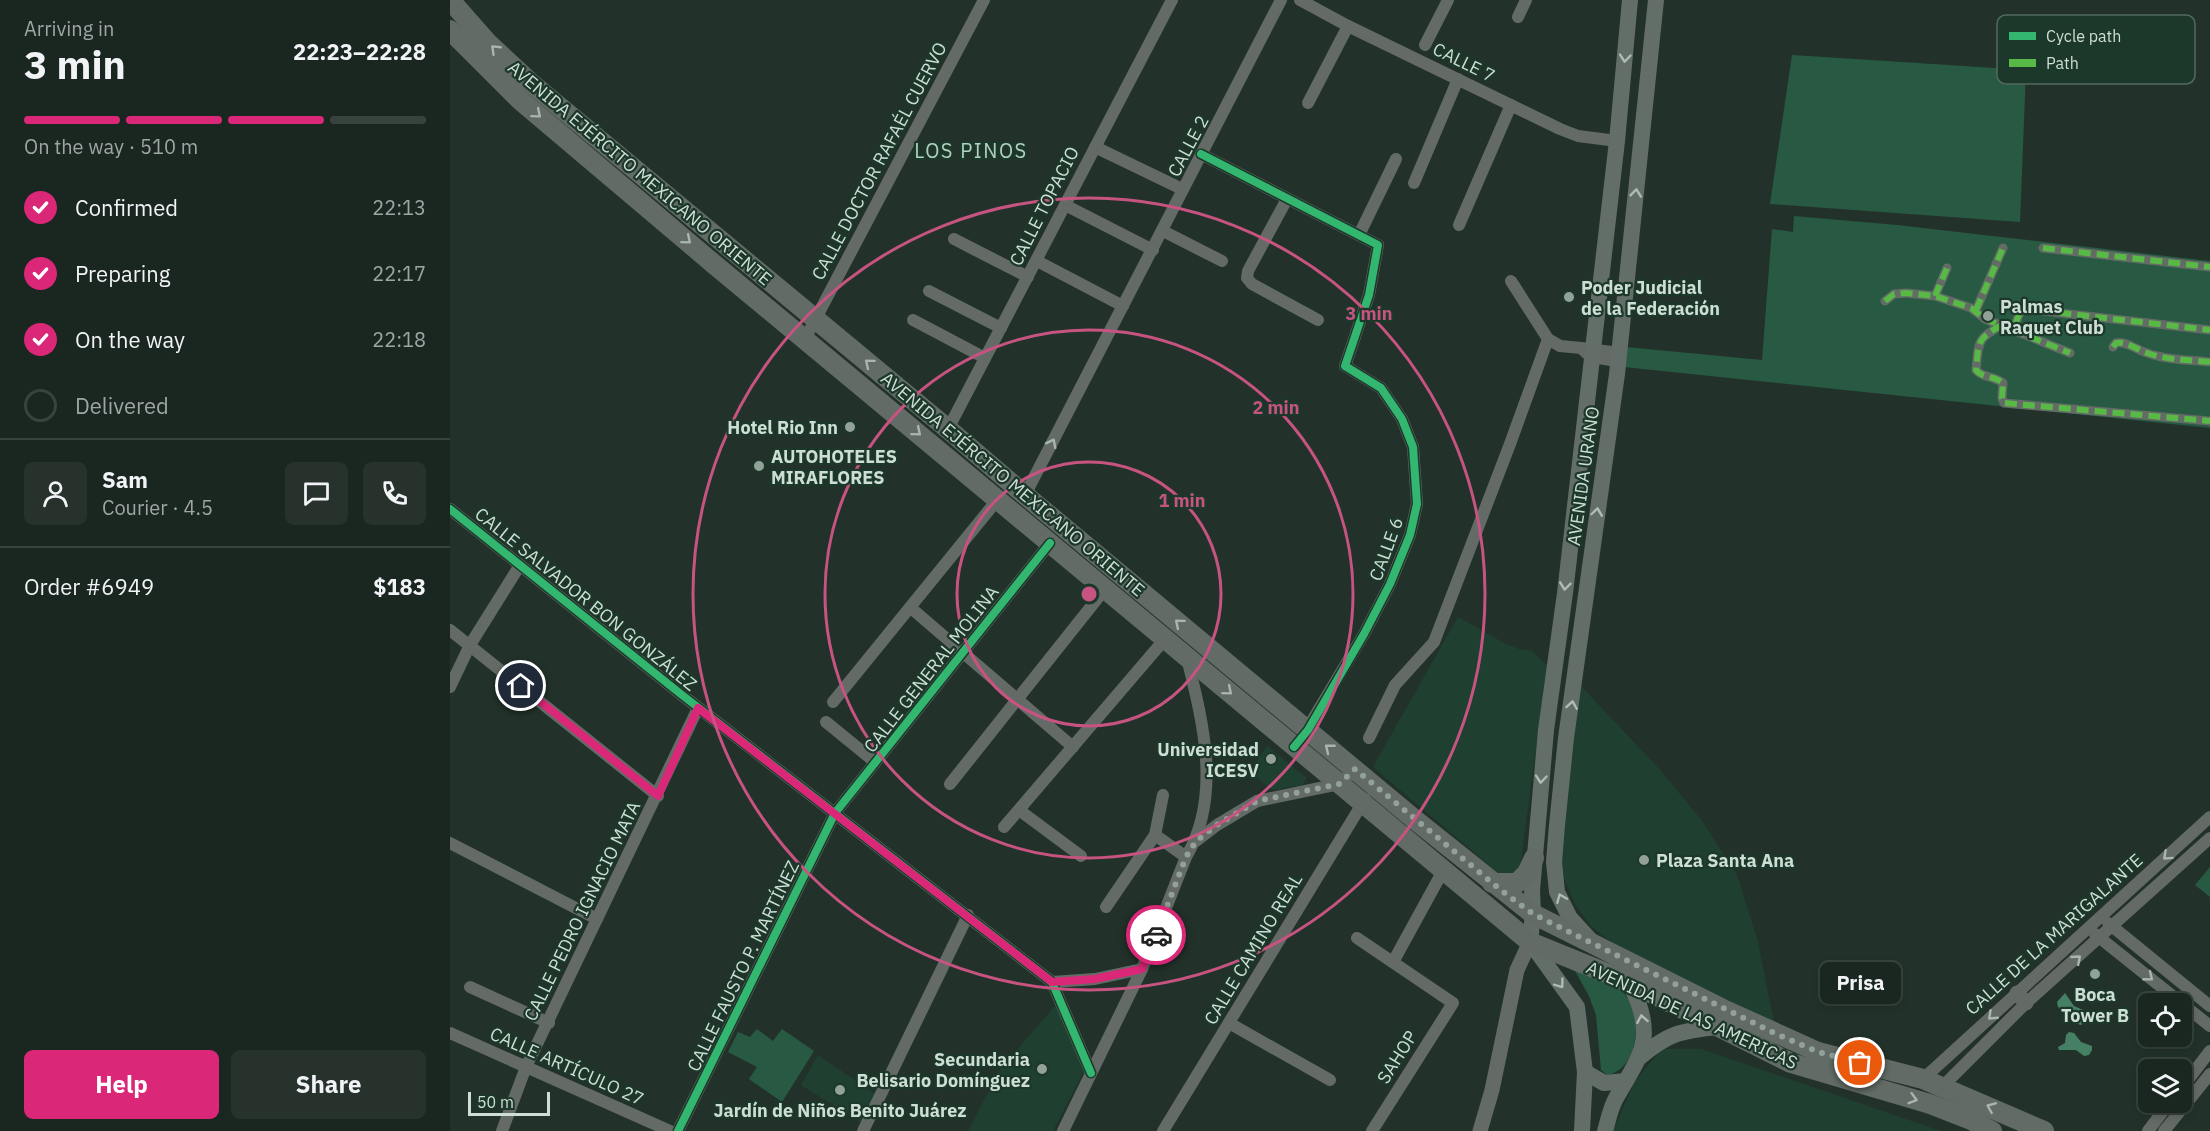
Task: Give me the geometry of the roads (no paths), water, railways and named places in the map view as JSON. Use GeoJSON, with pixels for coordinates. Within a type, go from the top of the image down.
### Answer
{"type":"FeatureCollection","features":[{"type":"Feature","properties":{"kind":"main road","name":"AVENIDA EJÉRCITO MEXICANO ORIENTE"},"geometry":{"type":"LineString","coordinates":[[450,0],[488,43],[532,84],[1492,883],[1533,914],[1594,945]]}},
{"type":"Feature","properties":{"kind":"main road","name":"AVENIDA URANO"},"geometry":{"type":"LineString","coordinates":[[1530,942],[1534,858],[1546,730],[1565,593],[1588,351],[1617,141],[1630,0]]}},
{"type":"Feature","properties":{"kind":"main road","name":"AVENIDA URANO"},"geometry":{"type":"LineString","coordinates":[[1631,983],[1570,918],[1557,892],[1554,862],[1566,738],[1618,357],[1656,0]]}},
{"type":"Feature","properties":{"kind":"main road","name":"AVENIDA EJÉRCITO MEXICANO ORIENTE"},"geometry":{"type":"LineString","coordinates":[[450,30],[520,100],[1530,942]]}},
{"type":"Feature","properties":{"kind":"main road"},"geometry":{"type":"LineString","coordinates":[[1606,231],[1631,233]]}},
{"type":"Feature","properties":{"kind":"main road"},"geometry":{"type":"LineString","coordinates":[[1492,883],[1517,883],[1527,873],[1534,858]]}},
{"type":"Feature","properties":{"kind":"main road"},"geometry":{"type":"LineString","coordinates":[[1530,942],[1577,1007],[1585,1072],[1582,1131]]}},
{"type":"Feature","properties":{"kind":"main road","name":"AVENIDA DE LAS AMERICAS"},"geometry":{"type":"LineString","coordinates":[[1530,942],[1631,983],[1818,1052],[1943,1086],[2022,1126],[2044,1131]]}},
{"type":"Feature","properties":{"kind":"main road","name":"AVENIDA DE LAS AMERICAS"},"geometry":{"type":"LineString","coordinates":[[1594,945],[1696,1006],[1717,1027],[1791,1064],[1930,1104],[1992,1131]]}},
{"type":"Feature","properties":{"kind":"main road"},"geometry":{"type":"LineString","coordinates":[[1605,1131],[1614,1103],[1640,1057],[1645,1040],[1643,1015],[1631,983]]}},
{"type":"Feature","properties":{"kind":"main road"},"geometry":{"type":"LineString","coordinates":[[1640,1057],[1661,1040],[1676,1034],[1717,1027]]}},
{"type":"Feature","properties":{"kind":"main road"},"geometry":{"type":"LineString","coordinates":[[1585,1072],[1604,1083],[1626,1081]]}},
{"type":"Feature","properties":{"kind":"street","name":"CALLE DOCTOR RAFAÉL CUERVO"},"geometry":{"type":"LineString","coordinates":[[805,339],[984,0]]}},
{"type":"Feature","properties":{"kind":"street","name":"CALLE TOPACIO"},"geometry":{"type":"LineString","coordinates":[[948,429],[1172,0]]}},
{"type":"Feature","properties":{"kind":"street","name":"CALLE 2"},"geometry":{"type":"LineString","coordinates":[[1025,495],[1281,0]]}},
{"type":"Feature","properties":{"kind":"street","name":"CALLE 7"},"geometry":{"type":"LineString","coordinates":[[1300,0],[1458,80],[1578,136],[1617,141]]}},
{"type":"Feature","properties":{"kind":"street"},"geometry":{"type":"LineString","coordinates":[[1518,17],[1526,0]]}},
{"type":"Feature","properties":{"kind":"street"},"geometry":{"type":"LineString","coordinates":[[1425,45],[1444,1]]}},
{"type":"Feature","properties":{"kind":"street"},"geometry":{"type":"LineString","coordinates":[[1308,103],[1348,26]]}},
{"type":"Feature","properties":{"kind":"street"},"geometry":{"type":"LineString","coordinates":[[1414,183],[1458,80]]}},
{"type":"Feature","properties":{"kind":"street"},"geometry":{"type":"LineString","coordinates":[[1459,225],[1511,105]]}},
{"type":"Feature","properties":{"kind":"street"},"geometry":{"type":"LineString","coordinates":[[1095,147],[1182,189]]}},
{"type":"Feature","properties":{"kind":"street","name":"CALLE 6"},"geometry":{"type":"LineString","coordinates":[[1201,154],[1378,245],[1369,295],[1345,366],[1381,388],[1402,418],[1413,447],[1417,504],[1410,535],[1390,584],[1364,634],[1308,730],[1294,747]]}},
{"type":"Feature","properties":{"kind":"street"},"geometry":{"type":"LineString","coordinates":[[1359,235],[1396,159]]}},
{"type":"Feature","properties":{"kind":"street"},"geometry":{"type":"LineString","coordinates":[[1287,199],[1248,271],[1247,278],[1252,284],[1318,320]]}},
{"type":"Feature","properties":{"kind":"street"},"geometry":{"type":"LineString","coordinates":[[1065,205],[1153,250]]}},
{"type":"Feature","properties":{"kind":"street"},"geometry":{"type":"LineString","coordinates":[[1162,231],[1222,261]]}},
{"type":"Feature","properties":{"kind":"street"},"geometry":{"type":"LineString","coordinates":[[954,239],[1028,277]]}},
{"type":"Feature","properties":{"kind":"street"},"geometry":{"type":"LineString","coordinates":[[1976,310],[2003,248]]}},
{"type":"Feature","properties":{"kind":"street"},"geometry":{"type":"LineString","coordinates":[[2043,248],[2210,267]]}},
{"type":"Feature","properties":{"kind":"street"},"geometry":{"type":"LineString","coordinates":[[1037,261],[1123,306]]}},
{"type":"Feature","properties":{"kind":"street"},"geometry":{"type":"LineString","coordinates":[[1935,296],[1947,268]]}},
{"type":"Feature","properties":{"kind":"street"},"geometry":{"type":"LineString","coordinates":[[1511,281],[1548,339],[1560,346],[1618,357]]}},
{"type":"Feature","properties":{"kind":"street"},"geometry":{"type":"LineString","coordinates":[[929,291],[1002,328]]}},
{"type":"Feature","properties":{"kind":"street"},"geometry":{"type":"LineString","coordinates":[[1885,301],[1894,294],[1935,296],[1976,310],[1985,319],[2070,353]]}},
{"type":"Feature","properties":{"kind":"street"},"geometry":{"type":"LineString","coordinates":[[2013,330],[2020,312],[2026,309],[2210,330]]}},
{"type":"Feature","properties":{"kind":"street"},"geometry":{"type":"LineString","coordinates":[[1985,319],[1985,334]]}},
{"type":"Feature","properties":{"kind":"street"},"geometry":{"type":"LineString","coordinates":[[913,320],[986,358]]}},
{"type":"Feature","properties":{"kind":"street"},"geometry":{"type":"LineString","coordinates":[[2002,325],[1985,334],[1979,342],[1976,370],[1979,374],[2003,383],[2004,403],[2210,421]]}},
{"type":"Feature","properties":{"kind":"street"},"geometry":{"type":"LineString","coordinates":[[1369,738],[1395,685],[1434,642],[1548,339]]}},
{"type":"Feature","properties":{"kind":"street"},"geometry":{"type":"LineString","coordinates":[[2113,347],[2116,343],[2121,342],[2147,353],[2167,358],[2210,362]]}},
{"type":"Feature","properties":{"kind":"street"},"geometry":{"type":"LineString","coordinates":[[833,702],[998,499]]}},
{"type":"Feature","properties":{"kind":"street","name":"CALLE SALVADOR BON GONZÁLEZ"},"geometry":{"type":"LineString","coordinates":[[450,509],[698,708],[1052,982],[1091,1073]]}},
{"type":"Feature","properties":{"kind":"street","name":"CALLE GENERAL MOLINA"},"geometry":{"type":"LineString","coordinates":[[835,813],[1050,543]]}},
{"type":"Feature","properties":{"kind":"street"},"geometry":{"type":"LineString","coordinates":[[450,687],[470,645],[520,565]]}},
{"type":"Feature","properties":{"kind":"street"},"geometry":{"type":"LineString","coordinates":[[950,784],[1105,589]]}},
{"type":"Feature","properties":{"kind":"street"},"geometry":{"type":"LineString","coordinates":[[911,608],[1073,747]]}},
{"type":"Feature","properties":{"kind":"street"},"geometry":{"type":"LineString","coordinates":[[450,630],[658,796]]}},
{"type":"Feature","properties":{"kind":"street"},"geometry":{"type":"LineString","coordinates":[[1004,827],[1165,639]]}},
{"type":"Feature","properties":{"kind":"street"},"geometry":{"type":"LineString","coordinates":[[1063,1131],[1142,969],[1186,857],[1196,841],[1205,803],[1207,757],[1201,714],[1187,657]]}},
{"type":"Feature","properties":{"kind":"street","name":"CALLE PEDRO IGNACIO MATA"},"geometry":{"type":"LineString","coordinates":[[502,1131],[526,1067],[658,796],[698,708]]}},
{"type":"Feature","properties":{"kind":"street"},"geometry":{"type":"LineString","coordinates":[[826,722],[875,762]]}},
{"type":"Feature","properties":{"kind":"street"},"geometry":{"type":"LineString","coordinates":[[1196,841],[1217,825],[1257,801],[1339,784],[1355,769]]}},
{"type":"Feature","properties":{"kind":"street","name":"CALLE CAMINO REAL"},"geometry":{"type":"LineString","coordinates":[[1163,1131],[1375,786]]}},
{"type":"Feature","properties":{"kind":"street"},"geometry":{"type":"LineString","coordinates":[[1106,907],[1155,835],[1163,795]]}},
{"type":"Feature","properties":{"kind":"street"},"geometry":{"type":"LineString","coordinates":[[1019,810],[1081,856]]}},
{"type":"Feature","properties":{"kind":"street","name":"CALLE FAUSTO P. MARTÍNEZ"},"geometry":{"type":"LineString","coordinates":[[678,1131],[835,813]]}},
{"type":"Feature","properties":{"kind":"street","name":"CALLE DE LA MARIGALANTE"},"geometry":{"type":"LineString","coordinates":[[1943,1086],[2087,928],[2210,817]]}},
{"type":"Feature","properties":{"kind":"street"},"geometry":{"type":"LineString","coordinates":[[1155,835],[1186,857]]}},
{"type":"Feature","properties":{"kind":"street","name":"CALLE DE LA MARIGALANTE"},"geometry":{"type":"LineString","coordinates":[[1923,1080],[2022,998],[2100,938],[2210,838]]}},
{"type":"Feature","properties":{"kind":"street"},"geometry":{"type":"LineString","coordinates":[[450,843],[597,919]]}},
{"type":"Feature","properties":{"kind":"street"},"geometry":{"type":"LineString","coordinates":[[1357,938],[1393,962],[1444,868]]}},
{"type":"Feature","properties":{"kind":"street"},"geometry":{"type":"LineString","coordinates":[[863,1131],[968,915]]}},
{"type":"Feature","properties":{"kind":"street"},"geometry":{"type":"LineString","coordinates":[[2100,916],[2210,1006]]}},
{"type":"Feature","properties":{"kind":"street"},"geometry":{"type":"LineString","coordinates":[[2087,928],[2210,1026]]}},
{"type":"Feature","properties":{"kind":"street"},"geometry":{"type":"LineString","coordinates":[[1480,1131],[1492,1090],[1517,970],[1530,942]]}},
{"type":"Feature","properties":{"kind":"street","name":"SAHOP"},"geometry":{"type":"LineString","coordinates":[[1372,1131],[1453,1003],[1393,962]]}},
{"type":"Feature","properties":{"kind":"street"},"geometry":{"type":"LineString","coordinates":[[1052,982],[1095,979],[1142,969]]}},
{"type":"Feature","properties":{"kind":"street"},"geometry":{"type":"LineString","coordinates":[[470,987],[549,1023]]}},
{"type":"Feature","properties":{"kind":"street"},"geometry":{"type":"LineString","coordinates":[[1229,1023],[1330,1080]]}},
{"type":"Feature","properties":{"kind":"street","name":"CALLE ARTÍCULO 27"},"geometry":{"type":"LineString","coordinates":[[450,1033],[670,1131]]}},
{"type":"Feature","properties":{"kind":"street"},"geometry":{"type":"LineString","coordinates":[[2192,1075],[2210,1051]]}},
{"type":"Feature","properties":{"kind":"street"},"geometry":{"type":"LineString","coordinates":[[2164,1131],[2210,1074]]}},
{"type":"Feature","properties":{"kind":"street"},"geometry":{"type":"LineString","coordinates":[[2148,1131],[2162,1113]]}},
{"type":"Feature","properties":{"kind":"place","name":"Poder Judicial de la Federación"},"geometry":{"type":"Point","coordinates":[1569,297]}},
{"type":"Feature","properties":{"kind":"place","name":"Palmas Raquet Club"},"geometry":{"type":"Point","coordinates":[1988,316]}},
{"type":"Feature","properties":{"kind":"place","name":"Hotel Rio Inn"},"geometry":{"type":"Point","coordinates":[850,427]}},
{"type":"Feature","properties":{"kind":"place","name":"AUTOHOTELES MIRAFLORES"},"geometry":{"type":"Point","coordinates":[759,466]}},
{"type":"Feature","properties":{"kind":"place","name":"Universidad ICESV"},"geometry":{"type":"Point","coordinates":[1271,759]}},
{"type":"Feature","properties":{"kind":"place","name":"Plaza Santa Ana"},"geometry":{"type":"Point","coordinates":[1644,860]}},
{"type":"Feature","properties":{"kind":"place","name":"Boca Tower B"},"geometry":{"type":"Point","coordinates":[2095,974]}},
{"type":"Feature","properties":{"kind":"place","name":"Prisa"},"geometry":{"type":"Point","coordinates":[1860,1063]}},
{"type":"Feature","properties":{"kind":"place","name":"Secundaria Belisario Domínguez"},"geometry":{"type":"Point","coordinates":[1042,1069]}},
{"type":"Feature","properties":{"kind":"place","name":"Jardín de Niños Benito Juárez"},"geometry":{"type":"Point","coordinates":[840,1090]}},
{"type":"Feature","properties":{"kind":"district","name":"LOS PINOS"},"geometry":{"type":"Point","coordinates":[971,150]}}]}
